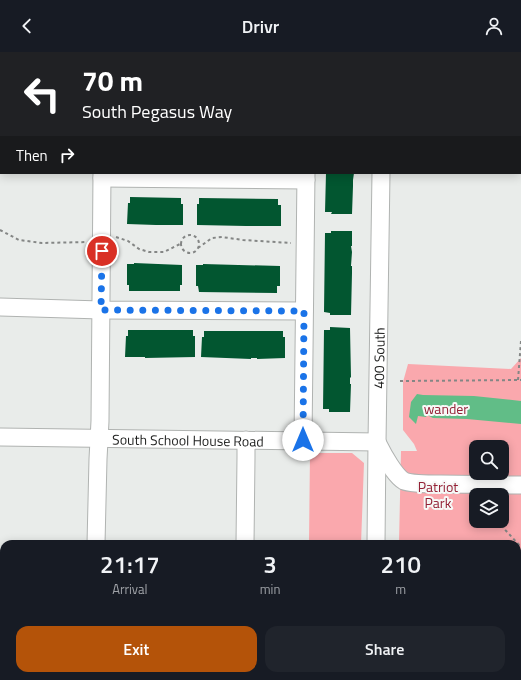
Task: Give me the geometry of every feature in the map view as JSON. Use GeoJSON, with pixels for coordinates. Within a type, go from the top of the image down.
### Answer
{"type":"FeatureCollection","features":[{"type":"Feature","properties":{"kind":"street","name":"400 South"},"geometry":{"type":"LineString","coordinates":[[376,540],[381,174]]}},
{"type":"Feature","properties":{"kind":"street"},"geometry":{"type":"LineString","coordinates":[[96,540],[100,421],[102,175],[306,177],[303,440]]}},
{"type":"Feature","properties":{"kind":"street"},"geometry":{"type":"LineString","coordinates":[[0,306],[101,310],[304,311]]}},
{"type":"Feature","properties":{"kind":"street","name":"South School House Road"},"geometry":{"type":"LineString","coordinates":[[0,437],[377,442]]}},
{"type":"Feature","properties":{"kind":"street"},"geometry":{"type":"LineString","coordinates":[[245,540],[246,440]]}},
{"type":"Feature","properties":{"kind":"street"},"geometry":{"type":"LineString","coordinates":[[377,442],[391,467],[404,481],[434,484],[521,485]]}},
{"type":"Feature","properties":{"kind":"path"},"geometry":{"type":"LineString","coordinates":[[0,230],[19,240],[42,243],[87,242]]}},
{"type":"Feature","properties":{"kind":"path"},"geometry":{"type":"LineString","coordinates":[[198,248],[199,242],[194,235],[185,236],[182,238],[180,244],[182,250],[187,253],[194,253],[198,248],[212,238],[222,237],[243,240],[296,243]]}},
{"type":"Feature","properties":{"kind":"path"},"geometry":{"type":"LineString","coordinates":[[116,237],[128,241],[139,249],[150,252],[164,252],[180,244]]}},
{"type":"Feature","properties":{"kind":"path"},"geometry":{"type":"LineString","coordinates":[[400,381],[520,380],[521,341]]}},
{"type":"Feature","properties":{"kind":"path"},"geometry":{"type":"LineString","coordinates":[[503,528],[515,540]]}},
{"type":"Feature","properties":{"kind":"green space"},"geometry":{"type":"Polygon","coordinates":[[[521,358],[521,540],[399,540],[401,451],[417,451],[414,444],[403,430],[403,382],[408,364],[511,369],[521,358]]]}},
{"type":"Feature","properties":{"kind":"green space"},"geometry":{"type":"Polygon","coordinates":[[[310,453],[352,453],[364,463],[361,540],[309,540],[310,453]]]}},
{"type":"Feature","properties":{"kind":"shaded area"},"geometry":{"type":"Polygon","coordinates":[[[417,394],[474,396],[521,401],[521,424],[467,419],[433,418],[427,415],[426,417],[418,416],[416,424],[409,417],[411,402],[417,394]]]}},
{"type":"Feature","properties":{"kind":"building"},"geometry":{"type":"Polygon","coordinates":[[[326,174],[354,174],[352,214],[331,214],[332,212],[325,212],[326,174]]]}},
{"type":"Feature","properties":{"kind":"building"},"geometry":{"type":"Polygon","coordinates":[[[130,197],[181,198],[181,204],[183,204],[183,225],[127,224],[128,203],[130,203],[130,197]]]}},
{"type":"Feature","properties":{"kind":"building"},"geometry":{"type":"Polygon","coordinates":[[[199,198],[278,199],[278,205],[281,205],[281,226],[197,225],[197,204],[199,204],[199,198]]]}},
{"type":"Feature","properties":{"kind":"building"},"geometry":{"type":"Polygon","coordinates":[[[331,231],[352,231],[351,315],[330,315],[330,313],[324,312],[325,233],[331,233],[331,231]]]}},
{"type":"Feature","properties":{"kind":"building"},"geometry":{"type":"Polygon","coordinates":[[[127,264],[182,265],[182,285],[180,285],[180,291],[129,291],[129,285],[127,285],[127,264]]]}},
{"type":"Feature","properties":{"kind":"building"},"geometry":{"type":"Polygon","coordinates":[[[196,265],[280,266],[280,286],[277,286],[277,293],[199,292],[198,286],[196,286],[196,265]]]}},
{"type":"Feature","properties":{"kind":"building"},"geometry":{"type":"Polygon","coordinates":[[[330,327],[350,328],[350,412],[329,412],[329,409],[323,409],[324,330],[330,330],[330,327]]]}},
{"type":"Feature","properties":{"kind":"building"},"geometry":{"type":"Polygon","coordinates":[[[128,330],[193,330],[193,336],[195,336],[195,357],[125,357],[126,336],[128,336],[128,330]]]}},
{"type":"Feature","properties":{"kind":"building"},"geometry":{"type":"Polygon","coordinates":[[[204,331],[283,331],[283,337],[285,337],[285,358],[251,359],[201,357],[202,337],[204,337],[204,331]]]}},
{"type":"Feature","properties":{"kind":"route"},"geometry":{"type":"LineString","coordinates":[[102,251],[101,310],[304,311],[303,440]]}},
{"type":"Feature","properties":{"kind":"park label","name":"wander"},"geometry":{"type":"Point","coordinates":[446,408]}},
{"type":"Feature","properties":{"kind":"park label","name":"Patriot Park"},"geometry":{"type":"Point","coordinates":[438,494]}}]}
